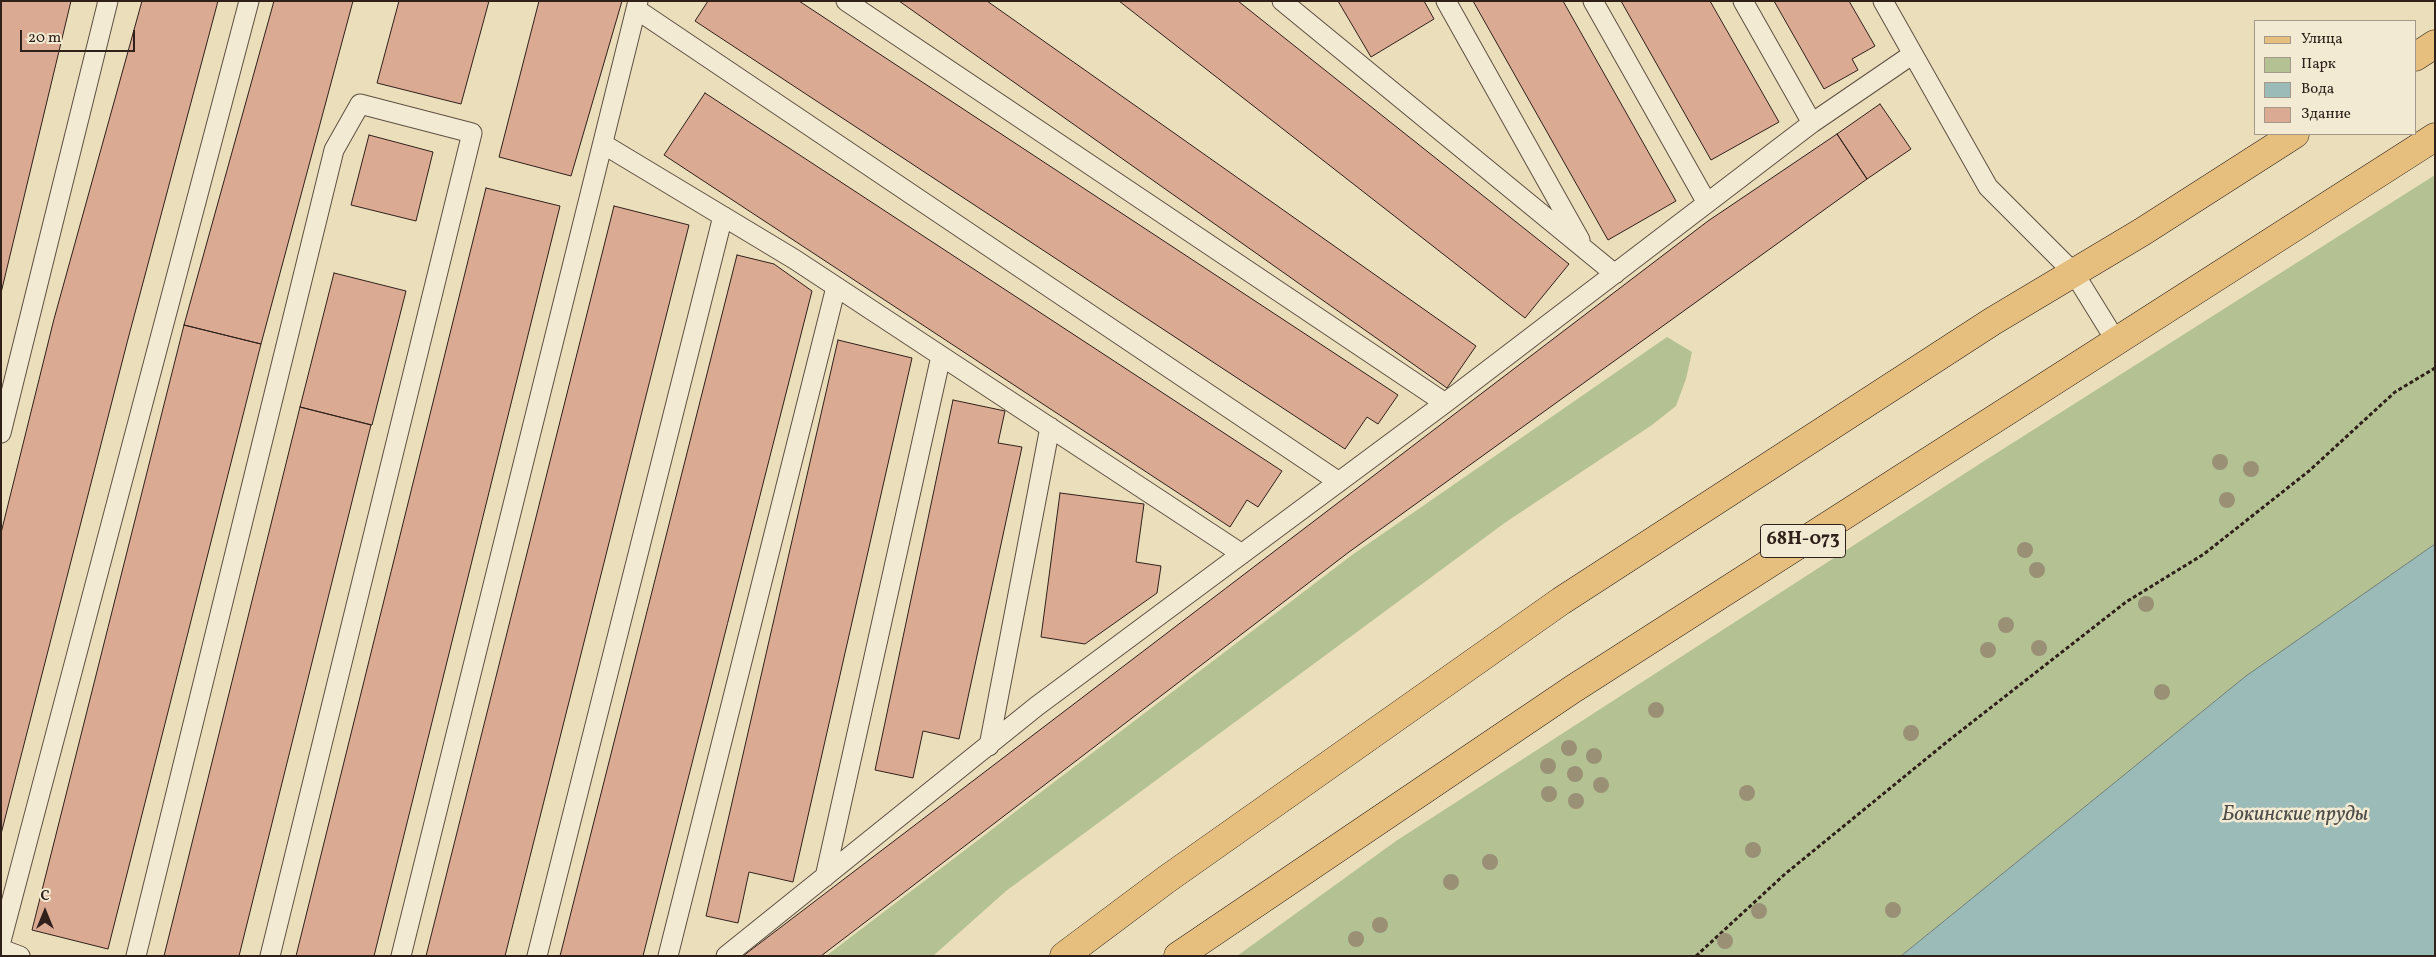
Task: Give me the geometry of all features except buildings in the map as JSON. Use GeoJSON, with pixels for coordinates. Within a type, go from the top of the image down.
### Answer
{"type":"FeatureCollection","features":[{"type":"Feature","properties":{"kind":"main road"},"geometry":{"type":"LineString","coordinates":[[2416,56],[2435,44]]}},
{"type":"Feature","properties":{"kind":"main road"},"geometry":{"type":"LineString","coordinates":[[1064,956],[1167,879],[1561,601],[1994,321],[2293,135]]}},
{"type":"Feature","properties":{"kind":"main road","name":"68Н-073"},"geometry":{"type":"LineString","coordinates":[[1178,956],[1573,688],[2435,137]]}},
{"type":"Feature","properties":{"kind":"lane"},"geometry":{"type":"LineString","coordinates":[[1,433],[108,1]]}},
{"type":"Feature","properties":{"kind":"lane"},"geometry":{"type":"LineString","coordinates":[[1,941],[249,1]]}},
{"type":"Feature","properties":{"kind":"lane"},"geometry":{"type":"LineString","coordinates":[[846,1],[1445,403]]}},
{"type":"Feature","properties":{"kind":"lane"},"geometry":{"type":"LineString","coordinates":[[1282,1],[1615,274]]}},
{"type":"Feature","properties":{"kind":"lane"},"geometry":{"type":"LineString","coordinates":[[1446,1],[1585,250]]}},
{"type":"Feature","properties":{"kind":"lane"},"geometry":{"type":"LineString","coordinates":[[1593,1],[1707,204]]}},
{"type":"Feature","properties":{"kind":"lane"},"geometry":{"type":"LineString","coordinates":[[1743,1],[1812,123]]}},
{"type":"Feature","properties":{"kind":"lane"},"geometry":{"type":"LineString","coordinates":[[1883,1],[1988,188],[2074,273],[2116,341]]}},
{"type":"Feature","properties":{"kind":"lane"},"geometry":{"type":"LineString","coordinates":[[402,956],[637,5],[1339,482]]}},
{"type":"Feature","properties":{"kind":"lane"},"geometry":{"type":"LineString","coordinates":[[726,956],[1037,706],[1445,403],[1812,123],[1913,54]]}},
{"type":"Feature","properties":{"kind":"lane"},"geometry":{"type":"LineString","coordinates":[[136,956],[334,150],[360,104],[472,133],[270,956]]}},
{"type":"Feature","properties":{"kind":"lane"},"geometry":{"type":"LineString","coordinates":[[603,144],[836,287],[1242,554]]}},
{"type":"Feature","properties":{"kind":"lane"},"geometry":{"type":"LineString","coordinates":[[537,956],[723,216]]}},
{"type":"Feature","properties":{"kind":"lane"},"geometry":{"type":"LineString","coordinates":[[668,956],[836,287]]}},
{"type":"Feature","properties":{"kind":"lane"},"geometry":{"type":"LineString","coordinates":[[825,877],[941,356]]}},
{"type":"Feature","properties":{"kind":"lane"},"geometry":{"type":"LineString","coordinates":[[989,746],[1050,428]]}},
{"type":"Feature","properties":{"kind":"lane"},"geometry":{"type":"LineString","coordinates":[[1,949],[20,956]]}},
{"type":"Feature","properties":{"kind":"path"},"geometry":{"type":"LineString","coordinates":[[1696,956],[1785,874],[1948,741],[2126,602],[2204,554],[2309,471],[2395,392],[2435,368]]}},
{"type":"Feature","properties":{"kind":"green space"},"geometry":{"type":"Polygon","coordinates":[[[2435,175],[2435,544],[2246,676],[1901,956],[1237,956],[1396,841],[1981,463],[2435,175]]]}},
{"type":"Feature","properties":{"kind":"green space"},"geometry":{"type":"Polygon","coordinates":[[[1667,337],[1692,352],[1686,379],[1676,406],[1652,425],[1506,522],[1006,891],[933,956],[826,956],[1352,555],[1667,337]]]}},
{"type":"Feature","properties":{"kind":"water","name":"Бокинские пруды"},"geometry":{"type":"Polygon","coordinates":[[[2435,544],[2435,956],[1901,956],[2246,676],[2435,544]]]}}]}
